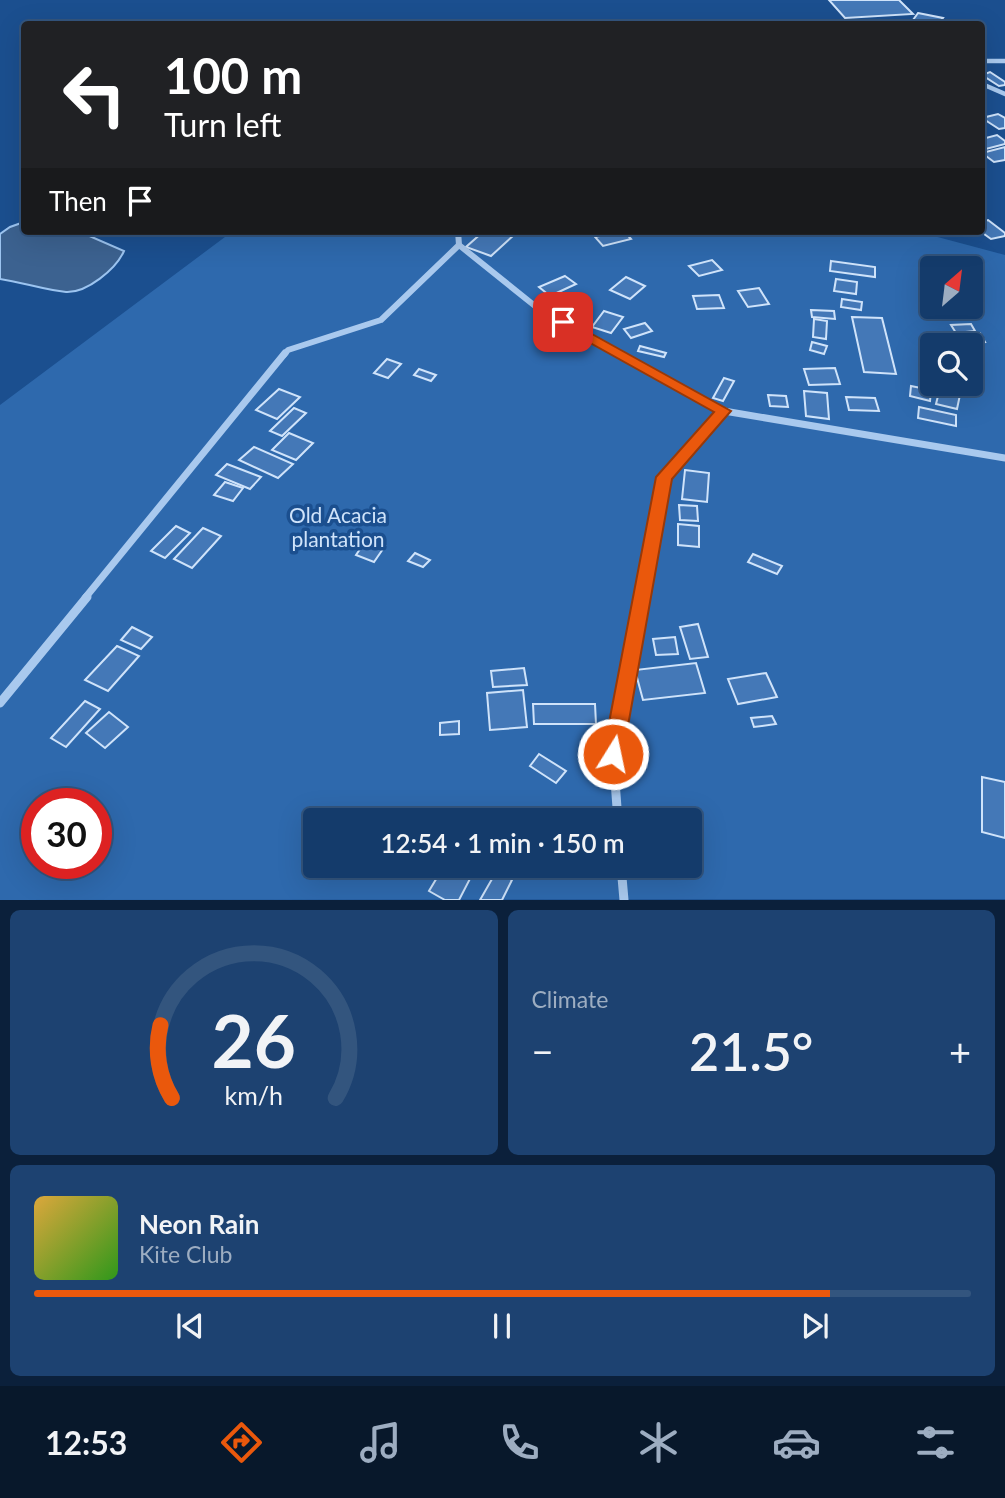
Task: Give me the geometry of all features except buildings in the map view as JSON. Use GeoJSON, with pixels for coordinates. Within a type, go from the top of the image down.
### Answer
{"type":"FeatureCollection","features":[{"type":"Feature","properties":{"kind":"street"},"geometry":{"type":"LineString","coordinates":[[985,61],[1005,61]]}},
{"type":"Feature","properties":{"kind":"street"},"geometry":{"type":"LineString","coordinates":[[985,85],[1005,94]]}},
{"type":"Feature","properties":{"kind":"street"},"geometry":{"type":"LineString","coordinates":[[458,235],[459,245],[540,310],[724,411],[1005,458]]}},
{"type":"Feature","properties":{"kind":"street"},"geometry":{"type":"LineString","coordinates":[[0,703],[288,350],[381,320],[459,245]]}},
{"type":"Feature","properties":{"kind":"street"},"geometry":{"type":"LineString","coordinates":[[617,808],[613,754],[664,477],[724,411]]}},
{"type":"Feature","properties":{"kind":"street"},"geometry":{"type":"LineString","coordinates":[[622,878],[624,900]]}},
{"type":"Feature","properties":{"kind":"green space","name":"Old Acacia plantation"},"geometry":{"type":"Polygon","coordinates":[[[228,235],[930,235],[1005,255],[1005,899],[0,900],[0,405],[228,235]]]}},
{"type":"Feature","properties":{"kind":"shaded area"},"geometry":{"type":"Polygon","coordinates":[[[21,223],[21,235],[87,235],[124,251],[115,265],[100,279],[83,289],[66,292],[0,279],[0,234],[21,223]]]}},
{"type":"Feature","properties":{"kind":"route"},"geometry":{"type":"LineString","coordinates":[[563,322],[724,411],[664,477],[613,754]]}}]}
